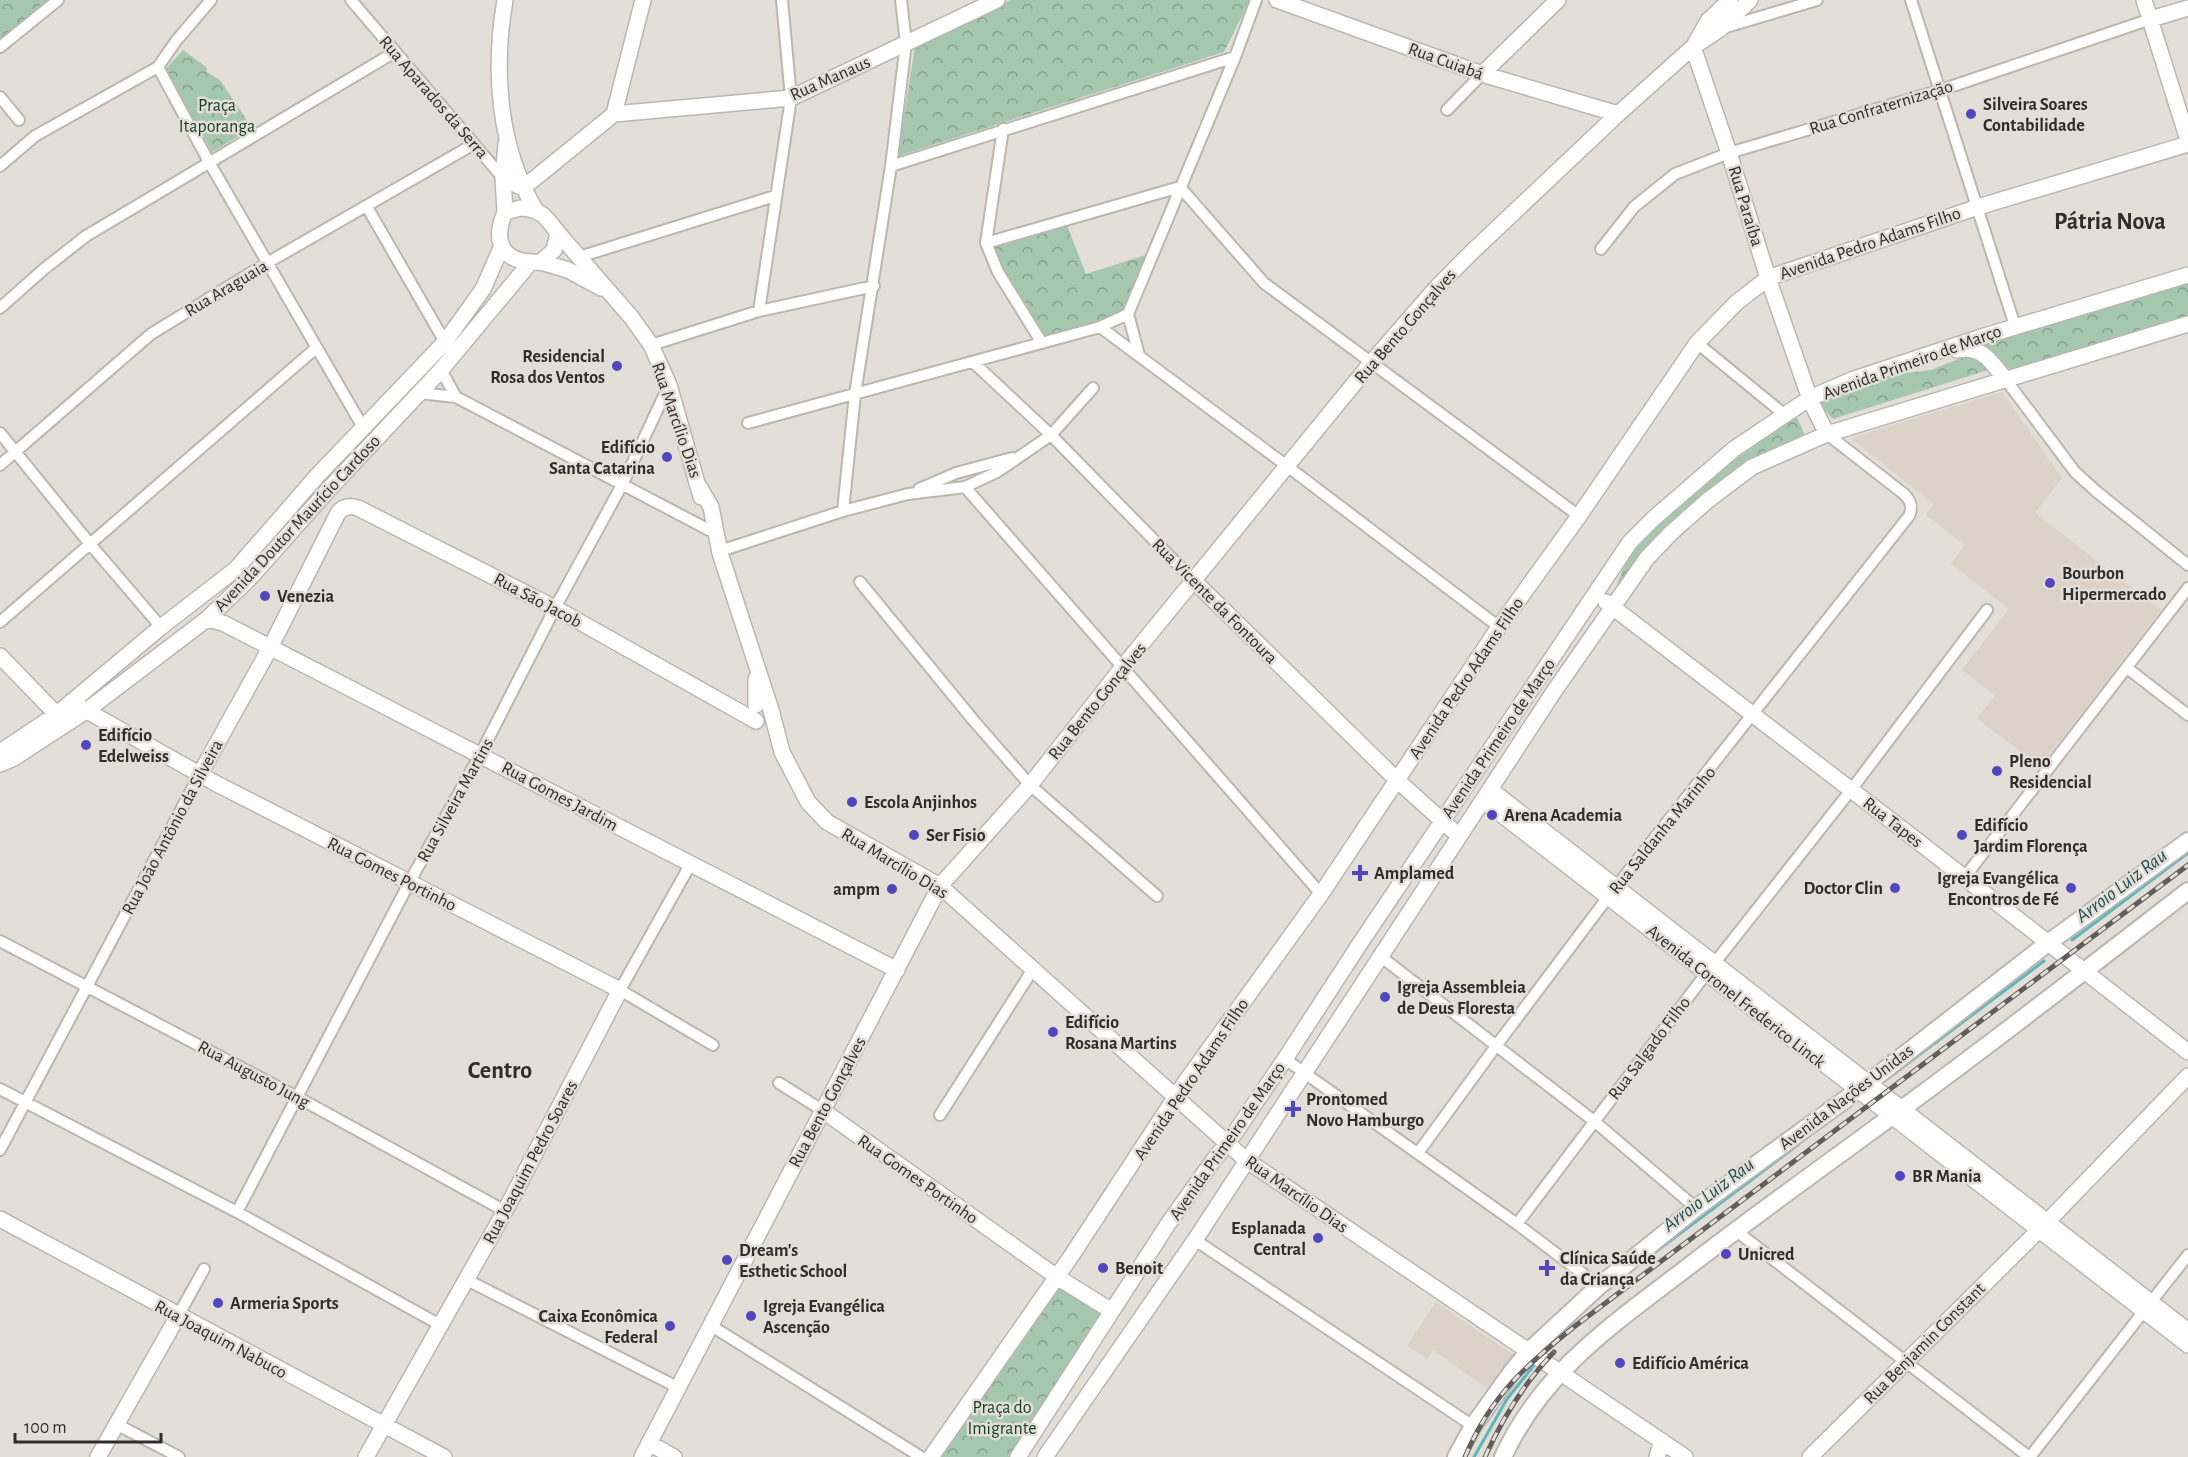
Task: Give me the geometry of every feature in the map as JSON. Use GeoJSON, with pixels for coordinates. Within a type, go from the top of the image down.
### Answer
{"type":"FeatureCollection","features":[{"type":"Feature","properties":{"kind":"main road"},"geometry":{"type":"LineString","coordinates":[[505,0],[498,56],[502,111],[507,135],[523,188],[535,209],[547,218],[558,233],[554,250],[535,263],[509,256],[501,248],[498,234],[505,212],[503,178],[507,135]]}},
{"type":"Feature","properties":{"kind":"main road"},"geometry":{"type":"LineString","coordinates":[[523,188],[614,114],[643,0]]}},
{"type":"Feature","properties":{"kind":"main road","name":"Rua Manaus"},"geometry":{"type":"LineString","coordinates":[[614,114],[790,98],[997,0]]}},
{"type":"Feature","properties":{"kind":"main road","name":"Rua Cuiabá"},"geometry":{"type":"LineString","coordinates":[[1277,0],[1482,74],[1618,114]]}},
{"type":"Feature","properties":{"kind":"main road"},"geometry":{"type":"LineString","coordinates":[[1482,74],[1558,0]]}},
{"type":"Feature","properties":{"kind":"main road","name":"Rua Bento Gonçalves"},"geometry":{"type":"LineString","coordinates":[[1693,47],[1708,21],[1730,0]]}},
{"type":"Feature","properties":{"kind":"main road","name":"Rua Bento Gonçalves"},"geometry":{"type":"LineString","coordinates":[[646,1450],[940,886],[1030,785],[1122,668],[1416,311],[1462,261],[1618,114],[1693,47],[1720,29],[1750,0]]}},
{"type":"Feature","properties":{"kind":"main road"},"geometry":{"type":"LineString","coordinates":[[2144,0],[2188,142]]}},
{"type":"Feature","properties":{"kind":"main road","name":"Rua Confraternização"},"geometry":{"type":"LineString","coordinates":[[2151,19],[2188,8]]}},
{"type":"Feature","properties":{"kind":"main road","name":"Rua Paraíba"},"geometry":{"type":"LineString","coordinates":[[1693,47],[1730,153],[1768,278],[1810,398],[1827,434]]}},
{"type":"Feature","properties":{"kind":"main road","name":"Avenida Pedro Adams Filho"},"geometry":{"type":"LineString","coordinates":[[931,1457],[1057,1276],[1176,1096],[1321,894],[1499,627],[1579,516],[1697,343],[1736,303],[1768,278],[1978,207],[2188,142]]}},
{"type":"Feature","properties":{"kind":"main road","name":"Rua Aparados da Serra"},"geometry":{"type":"LineString","coordinates":[[503,178],[523,188]]}},
{"type":"Feature","properties":{"kind":"main road"},"geometry":{"type":"LineString","coordinates":[[505,212],[521,208],[535,209]]}},
{"type":"Feature","properties":{"kind":"main road","name":"Rua Marcílio Dias"},"geometry":{"type":"LineString","coordinates":[[558,233],[611,294],[651,345],[669,386],[700,488],[702,510],[709,530],[720,550]]}},
{"type":"Feature","properties":{"kind":"main road","name":"Avenida Doutor Maurício Cardoso"},"geometry":{"type":"LineString","coordinates":[[0,764],[14,758],[61,719],[72,702],[161,627],[236,569],[317,476],[444,342],[483,289],[501,248]]}},
{"type":"Feature","properties":{"kind":"main road","name":"Rua Marcílio Dias"},"geometry":{"type":"LineString","coordinates":[[535,263],[568,270],[611,294]]}},
{"type":"Feature","properties":{"kind":"main road","name":"Avenida Doutor Maurício Cardoso"},"geometry":{"type":"LineString","coordinates":[[0,752],[61,719],[86,711],[207,619],[249,579],[330,488],[441,370],[535,263]]}},
{"type":"Feature","properties":{"kind":"main road","name":"Avenida Primeiro de Março"},"geometry":{"type":"LineString","coordinates":[[1018,1457],[1168,1224],[1228,1143],[1285,1059],[1630,542],[1654,518],[1734,449],[1810,398],[1854,379],[2015,326],[2188,275]]}},
{"type":"Feature","properties":{"kind":"main road","name":"Avenida Primeiro de Março"},"geometry":{"type":"LineString","coordinates":[[1045,1457],[1195,1240],[1555,690],[1647,558],[1671,532],[1752,467],[1827,434],[2188,324]]}},
{"type":"Feature","properties":{"kind":"main road"},"geometry":{"type":"LineString","coordinates":[[1905,362],[1972,348],[1985,355],[2006,380]]}},
{"type":"Feature","properties":{"kind":"main road","name":"Rua Marcílio Dias"},"geometry":{"type":"LineString","coordinates":[[700,488],[711,507],[720,550],[771,710],[782,752]]}},
{"type":"Feature","properties":{"kind":"main road","name":"Rua São Jacob"},"geometry":{"type":"LineString","coordinates":[[347,507],[358,508],[555,608],[725,702],[756,714]]}},
{"type":"Feature","properties":{"kind":"main road","name":"Rua João Antônio da Silveira"},"geometry":{"type":"LineString","coordinates":[[200,774],[270,648],[339,511],[347,507]]}},
{"type":"Feature","properties":{"kind":"main road","name":"Rua Vicente da Fontoura"},"geometry":{"type":"LineString","coordinates":[[1194,581],[1397,780],[1459,836]]}},
{"type":"Feature","properties":{"kind":"main road","name":"Rua Tapes"},"geometry":{"type":"LineString","coordinates":[[1596,594],[2188,1052]]}},
{"type":"Feature","properties":{"kind":"main road"},"geometry":{"type":"LineString","coordinates":[[223,623],[228,599]]}},
{"type":"Feature","properties":{"kind":"main road","name":"Rua Gomes Jardim"},"geometry":{"type":"LineString","coordinates":[[207,619],[223,623],[897,970]]}},
{"type":"Feature","properties":{"kind":"main road"},"geometry":{"type":"LineString","coordinates":[[0,656],[61,719]]}},
{"type":"Feature","properties":{"kind":"main road","name":"Rua Marcílio Dias"},"geometry":{"type":"LineString","coordinates":[[757,670],[756,714],[782,752],[808,801],[827,822],[940,886],[1246,1160],[1685,1457]]}},
{"type":"Feature","properties":{"kind":"main road","name":"Rua Gomes Portinho"},"geometry":{"type":"LineString","coordinates":[[72,702],[200,774],[620,990]]}},
{"type":"Feature","properties":{"kind":"main road"},"geometry":{"type":"LineString","coordinates":[[756,714],[764,722],[769,719],[771,710]]}},
{"type":"Feature","properties":{"kind":"main road","name":"Avenida Coronel Frederico Linck"},"geometry":{"type":"LineString","coordinates":[[1488,795],[2148,1307],[2188,1345]]}},
{"type":"Feature","properties":{"kind":"main road","name":"Avenida Nações Unidas"},"geometry":{"type":"LineString","coordinates":[[1456,1457],[1473,1426],[1529,1351],[1599,1286],[1696,1208],[1863,1086],[2048,943],[2188,841]]}},
{"type":"Feature","properties":{"kind":"main road"},"geometry":{"type":"LineString","coordinates":[[1503,1457],[1531,1409],[1559,1373],[1592,1340],[1735,1230],[1896,1113],[2188,891]]}},
{"type":"Feature","properties":{"kind":"main road","name":"Rua Joaquim Pedro Soares"},"geometry":{"type":"LineString","coordinates":[[366,1457],[505,1211],[620,990]]}},
{"type":"Feature","properties":{"kind":"main road","name":"Rua Benjamin Constant"},"geometry":{"type":"LineString","coordinates":[[1810,1457],[2043,1226],[2188,1076]]}},
{"type":"Feature","properties":{"kind":"main road","name":"Rua Gomes Portinho"},"geometry":{"type":"LineString","coordinates":[[822,1110],[1057,1276],[1112,1311]]}},
{"type":"Feature","properties":{"kind":"main road","name":"Rua Joaquim Nabuco"},"geometry":{"type":"LineString","coordinates":[[0,1220],[444,1457]]}},
{"type":"Feature","properties":{"kind":"main road","name":"Avenida Coronel Frederico Linck"},"geometry":{"type":"LineString","coordinates":[[2148,1307],[2188,1331]]}},
{"type":"Feature","properties":{"kind":"main road"},"geometry":{"type":"LineString","coordinates":[[98,1457],[178,1316]]}},
{"type":"Feature","properties":{"kind":"main road"},"geometry":{"type":"LineString","coordinates":[[1657,1457],[1662,1441]]}},
{"type":"Feature","properties":{"kind":"main road"},"geometry":{"type":"LineString","coordinates":[[646,1450],[674,1457]]}},
{"type":"Feature","properties":{"kind":"street"},"geometry":{"type":"LineString","coordinates":[[0,47],[57,0]]}},
{"type":"Feature","properties":{"kind":"street"},"geometry":{"type":"LineString","coordinates":[[0,166],[35,136],[158,68],[176,41],[211,0]]}},
{"type":"Feature","properties":{"kind":"street","name":"Rua Aparados da Serra"},"geometry":{"type":"LineString","coordinates":[[351,0],[503,178]]}},
{"type":"Feature","properties":{"kind":"street"},"geometry":{"type":"LineString","coordinates":[[759,311],[790,98],[782,0]]}},
{"type":"Feature","properties":{"kind":"street"},"geometry":{"type":"LineString","coordinates":[[843,512],[855,394],[874,286],[906,43],[901,0]]}},
{"type":"Feature","properties":{"kind":"street"},"geometry":{"type":"LineString","coordinates":[[1139,355],[1128,314],[1235,57],[1256,0]]}},
{"type":"Feature","properties":{"kind":"street"},"geometry":{"type":"LineString","coordinates":[[1720,29],[1817,0]]}},
{"type":"Feature","properties":{"kind":"street"},"geometry":{"type":"LineString","coordinates":[[1911,0],[2015,326]]}},
{"type":"Feature","properties":{"kind":"street","name":"Rua Confraternização"},"geometry":{"type":"LineString","coordinates":[[1601,249],[1634,207],[1651,191],[1675,174],[1730,153],[1941,90],[2151,19]]}},
{"type":"Feature","properties":{"kind":"street"},"geometry":{"type":"LineString","coordinates":[[0,308],[86,236],[395,52]]}},
{"type":"Feature","properties":{"kind":"street"},"geometry":{"type":"LineString","coordinates":[[891,166],[1235,57]]}},
{"type":"Feature","properties":{"kind":"street"},"geometry":{"type":"LineString","coordinates":[[158,68],[209,162],[364,429]]}},
{"type":"Feature","properties":{"kind":"street"},"geometry":{"type":"LineString","coordinates":[[1447,110],[1482,74]]}},
{"type":"Feature","properties":{"kind":"street"},"geometry":{"type":"LineString","coordinates":[[0,97],[19,120]]}},
{"type":"Feature","properties":{"kind":"street"},"geometry":{"type":"LineString","coordinates":[[1004,129],[986,243],[998,272],[1042,343]]}},
{"type":"Feature","properties":{"kind":"street","name":"Rua Araguaia"},"geometry":{"type":"LineString","coordinates":[[0,465],[151,334],[267,263],[474,144]]}},
{"type":"Feature","properties":{"kind":"street"},"geometry":{"type":"LineString","coordinates":[[986,243],[1180,187]]}},
{"type":"Feature","properties":{"kind":"street"},"geometry":{"type":"LineString","coordinates":[[1180,187],[1264,283],[1579,516]]}},
{"type":"Feature","properties":{"kind":"street"},"geometry":{"type":"LineString","coordinates":[[579,257],[775,196]]}},
{"type":"Feature","properties":{"kind":"street"},"geometry":{"type":"LineString","coordinates":[[367,207],[444,342]]}},
{"type":"Feature","properties":{"kind":"street"},"geometry":{"type":"LineString","coordinates":[[651,345],[759,311],[874,286]]}},
{"type":"Feature","properties":{"kind":"street"},"geometry":{"type":"LineString","coordinates":[[748,423],[1100,327],[1128,314]]}},
{"type":"Feature","properties":{"kind":"street"},"geometry":{"type":"LineString","coordinates":[[1100,327],[1499,627]]}},
{"type":"Feature","properties":{"kind":"street"},"geometry":{"type":"LineString","coordinates":[[1697,343],[1785,415]]}},
{"type":"Feature","properties":{"kind":"street"},"geometry":{"type":"LineString","coordinates":[[0,622],[316,348]]}},
{"type":"Feature","properties":{"kind":"street","name":"Rua Vicente da Fontoura"},"geometry":{"type":"LineString","coordinates":[[974,363],[1051,435],[1194,581]]}},
{"type":"Feature","properties":{"kind":"street"},"geometry":{"type":"LineString","coordinates":[[441,370],[456,396]]}},
{"type":"Feature","properties":{"kind":"street"},"geometry":{"type":"LineString","coordinates":[[2006,380],[2075,472],[2188,565]]}},
{"type":"Feature","properties":{"kind":"street","name":"Rua Silveira Martins"},"geometry":{"type":"LineString","coordinates":[[237,1212],[409,883],[480,755],[622,483],[669,386]]}},
{"type":"Feature","properties":{"kind":"street"},"geometry":{"type":"LineString","coordinates":[[908,494],[965,487],[997,472],[1014,458],[1051,435],[1093,388]]}},
{"type":"Feature","properties":{"kind":"street"},"geometry":{"type":"LineString","coordinates":[[420,393],[456,396],[709,530]]}},
{"type":"Feature","properties":{"kind":"street"},"geometry":{"type":"LineString","coordinates":[[0,433],[161,627]]}},
{"type":"Feature","properties":{"kind":"street","name":"Rua Saldanha Marinho"},"geometry":{"type":"LineString","coordinates":[[1418,1153],[1612,892],[1905,522],[1911,511],[1910,501],[1904,494],[1827,434]]}},
{"type":"Feature","properties":{"kind":"street"},"geometry":{"type":"LineString","coordinates":[[720,550],[908,494],[956,473],[1014,458]]}},
{"type":"Feature","properties":{"kind":"street"},"geometry":{"type":"LineString","coordinates":[[965,487],[1321,894]]}},
{"type":"Feature","properties":{"kind":"street"},"geometry":{"type":"LineString","coordinates":[[860,582],[974,721],[1030,785],[1156,896]]}},
{"type":"Feature","properties":{"kind":"street"},"geometry":{"type":"LineString","coordinates":[[1964,878],[2188,588]]}},
{"type":"Feature","properties":{"kind":"street","name":"Rua Salgado Filho"},"geometry":{"type":"LineString","coordinates":[[1517,1224],[1710,968],[1851,790],[1987,610]]}},
{"type":"Feature","properties":{"kind":"street"},"geometry":{"type":"LineString","coordinates":[[2127,668],[2188,715]]}},
{"type":"Feature","properties":{"kind":"street","name":"Rua João Antônio da Silveira"},"geometry":{"type":"LineString","coordinates":[[0,1150],[200,774]]}},
{"type":"Feature","properties":{"kind":"street","name":"Rua Joaquim Pedro Soares"},"geometry":{"type":"LineString","coordinates":[[620,990],[690,865]]}},
{"type":"Feature","properties":{"kind":"street","name":"Rua Augusto Jung"},"geometry":{"type":"LineString","coordinates":[[0,941],[297,1097],[505,1211]]}},
{"type":"Feature","properties":{"kind":"street"},"geometry":{"type":"LineString","coordinates":[[1380,956],[1594,1121],[1696,1208]]}},
{"type":"Feature","properties":{"kind":"street"},"geometry":{"type":"LineString","coordinates":[[940,1115],[1033,969]]}},
{"type":"Feature","properties":{"kind":"street","name":"Rua Gomes Portinho"},"geometry":{"type":"LineString","coordinates":[[620,990],[713,1045]]}},
{"type":"Feature","properties":{"kind":"street"},"geometry":{"type":"LineString","coordinates":[[1285,1059],[1517,1224],[1599,1286]]}},
{"type":"Feature","properties":{"kind":"street","name":"Rua Gomes Portinho"},"geometry":{"type":"LineString","coordinates":[[778,1083],[822,1110]]}},
{"type":"Feature","properties":{"kind":"street"},"geometry":{"type":"LineString","coordinates":[[0,1089],[237,1212],[442,1326]]}},
{"type":"Feature","properties":{"kind":"street"},"geometry":{"type":"LineString","coordinates":[[1735,1230],[2030,1457],[2188,1255]]}},
{"type":"Feature","properties":{"kind":"street"},"geometry":{"type":"LineString","coordinates":[[1195,1240],[1473,1426]]}},
{"type":"Feature","properties":{"kind":"street"},"geometry":{"type":"LineString","coordinates":[[178,1316],[204,1269]]}},
{"type":"Feature","properties":{"kind":"street"},"geometry":{"type":"LineString","coordinates":[[467,1280],[677,1387]]}},
{"type":"Feature","properties":{"kind":"street"},"geometry":{"type":"LineString","coordinates":[[710,1325],[921,1457]]}},
{"type":"Feature","properties":{"kind":"street"},"geometry":{"type":"LineString","coordinates":[[116,1424],[178,1457]]}},
{"type":"Feature","properties":{"kind":"shaded area","name":"Bourbon Hipermercado"},"geometry":{"type":"Polygon","coordinates":[[[2002,392],[2062,478],[2035,513],[2161,610],[2040,767],[1977,718],[1995,696],[1962,670],[2009,609],[1951,564],[1965,545],[1926,515],[1934,504],[1850,438],[2002,392]]]}},
{"type":"Feature","properties":{"kind":"shaded area"},"geometry":{"type":"Polygon","coordinates":[[[1436,1302],[1518,1358],[1494,1393],[1433,1350],[1427,1359],[1407,1345],[1436,1302]]]}},
{"type":"Feature","properties":{"kind":"green space"},"geometry":{"type":"Polygon","coordinates":[[[0,0],[51,0],[0,39],[0,0]]]}},
{"type":"Feature","properties":{"kind":"green space"},"geometry":{"type":"Polygon","coordinates":[[[1011,0],[1250,0],[1224,52],[898,156],[915,46],[1011,0]]]}},
{"type":"Feature","properties":{"kind":"green space","name":"Praça Itaporanga"},"geometry":{"type":"Polygon","coordinates":[[[183,50],[206,67],[207,72],[220,80],[252,128],[212,152],[166,69],[183,50]]]}},
{"type":"Feature","properties":{"kind":"green space"},"geometry":{"type":"Polygon","coordinates":[[[1066,223],[1086,274],[1149,254],[1125,311],[1098,324],[1043,339],[1002,271],[991,245],[1066,223]]]}},
{"type":"Feature","properties":{"kind":"green space"},"geometry":{"type":"Polygon","coordinates":[[[2188,282],[2188,318],[2011,370],[1980,345],[2188,282]]]}},
{"type":"Feature","properties":{"kind":"green space"},"geometry":{"type":"Polygon","coordinates":[[[1961,358],[1978,358],[1988,370],[1833,419],[1823,408],[1820,398],[1875,377],[1931,370],[1961,358]]]}},
{"type":"Feature","properties":{"kind":"green space"},"geometry":{"type":"Polygon","coordinates":[[[1796,416],[1806,437],[1640,556],[1617,585],[1628,555],[1686,495],[1796,416]]]}},
{"type":"Feature","properties":{"kind":"green space","name":"Praça do Imigrante"},"geometry":{"type":"Polygon","coordinates":[[[1058,1281],[1104,1311],[1013,1457],[937,1457],[1058,1281]]]}},
{"type":"Feature","properties":{"kind":"waterway","name":"Arroio Luiz Rau"},"geometry":{"type":"LineString","coordinates":[[2072,940],[2188,853]]}},
{"type":"Feature","properties":{"kind":"waterway","name":"Arroio Luiz Rau"},"geometry":{"type":"LineString","coordinates":[[1887,1079],[2044,961]]}},
{"type":"Feature","properties":{"kind":"waterway","name":"Arroio Luiz Rau"},"geometry":{"type":"LineString","coordinates":[[1634,1268],[1799,1144]]}},
{"type":"Feature","properties":{"kind":"waterway","name":"Arroio Luiz Rau"},"geometry":{"type":"LineString","coordinates":[[1552,1345],[1579,1315]]}},
{"type":"Feature","properties":{"kind":"waterway","name":"Arroio Luiz Rau"},"geometry":{"type":"LineString","coordinates":[[1474,1457],[1507,1399],[1535,1364]]}},
{"type":"Feature","properties":{"kind":"railway"},"geometry":{"type":"LineString","coordinates":[[1465,1457],[1475,1435],[1499,1398],[1527,1367],[1560,1338],[2188,865]]}},
{"type":"Feature","properties":{"kind":"railway"},"geometry":{"type":"LineString","coordinates":[[1485,1457],[1515,1401],[1554,1352]]}},
{"type":"Feature","properties":{"kind":"place","name":"Silveira Soares Contabilidade"},"geometry":{"type":"Point","coordinates":[1971,114]}},
{"type":"Feature","properties":{"kind":"place","name":"Residencial Rosa dos Ventos"},"geometry":{"type":"Point","coordinates":[617,366]}},
{"type":"Feature","properties":{"kind":"place","name":"Edifício Santa Catarina"},"geometry":{"type":"Point","coordinates":[667,457]}},
{"type":"Feature","properties":{"kind":"place","name":"Bourbon Hipermercado"},"geometry":{"type":"Point","coordinates":[2050,583]}},
{"type":"Feature","properties":{"kind":"place","name":"Venezia"},"geometry":{"type":"Point","coordinates":[265,596]}},
{"type":"Feature","properties":{"kind":"place","name":"Edifício Edelweiss"},"geometry":{"type":"Point","coordinates":[86,745]}},
{"type":"Feature","properties":{"kind":"place","name":"Pleno Residencial"},"geometry":{"type":"Point","coordinates":[1997,771]}},
{"type":"Feature","properties":{"kind":"place","name":"Escola Anjinhos"},"geometry":{"type":"Point","coordinates":[852,802]}},
{"type":"Feature","properties":{"kind":"place","name":"Arena Academia"},"geometry":{"type":"Point","coordinates":[1492,815]}},
{"type":"Feature","properties":{"kind":"place","name":"Ser Fisio"},"geometry":{"type":"Point","coordinates":[914,835]}},
{"type":"Feature","properties":{"kind":"place","name":"Edifício Jardim Florença"},"geometry":{"type":"Point","coordinates":[1962,835]}},
{"type":"Feature","properties":{"kind":"place","name":"Amplamed"},"geometry":{"type":"Point","coordinates":[1360,873]}},
{"type":"Feature","properties":{"kind":"place","name":"Doctor Clin"},"geometry":{"type":"Point","coordinates":[1895,888]}},
{"type":"Feature","properties":{"kind":"place","name":"Igreja Evangélica Encontros de Fé"},"geometry":{"type":"Point","coordinates":[2071,888]}},
{"type":"Feature","properties":{"kind":"place","name":"ampm"},"geometry":{"type":"Point","coordinates":[892,889]}},
{"type":"Feature","properties":{"kind":"place","name":"Igreja Assembleia de Deus Floresta"},"geometry":{"type":"Point","coordinates":[1385,997]}},
{"type":"Feature","properties":{"kind":"place","name":"Edifício Rosana Martins"},"geometry":{"type":"Point","coordinates":[1053,1032]}},
{"type":"Feature","properties":{"kind":"place","name":"Prontomed Novo Hamburgo"},"geometry":{"type":"Point","coordinates":[1293,1109]}},
{"type":"Feature","properties":{"kind":"place","name":"BR Mania"},"geometry":{"type":"Point","coordinates":[1900,1176]}},
{"type":"Feature","properties":{"kind":"place","name":"Esplanada Central"},"geometry":{"type":"Point","coordinates":[1318,1238]}},
{"type":"Feature","properties":{"kind":"place","name":"Unicred"},"geometry":{"type":"Point","coordinates":[1726,1254]}},
{"type":"Feature","properties":{"kind":"place","name":"Dream's Esthetic School"},"geometry":{"type":"Point","coordinates":[727,1260]}},
{"type":"Feature","properties":{"kind":"place","name":"Benoit"},"geometry":{"type":"Point","coordinates":[1103,1268]}},
{"type":"Feature","properties":{"kind":"place","name":"Clínica Saúde da Criança"},"geometry":{"type":"Point","coordinates":[1547,1268]}},
{"type":"Feature","properties":{"kind":"place","name":"Armeria Sports"},"geometry":{"type":"Point","coordinates":[218,1303]}},
{"type":"Feature","properties":{"kind":"place","name":"Igreja Evangélica Ascenção"},"geometry":{"type":"Point","coordinates":[751,1316]}},
{"type":"Feature","properties":{"kind":"place","name":"Caixa Econômica Federal"},"geometry":{"type":"Point","coordinates":[670,1326]}},
{"type":"Feature","properties":{"kind":"place","name":"Edifício América"},"geometry":{"type":"Point","coordinates":[1620,1363]}},
{"type":"Feature","properties":{"kind":"district","name":"Pátria Nova"},"geometry":{"type":"Point","coordinates":[2110,221]}},
{"type":"Feature","properties":{"kind":"district","name":"Centro"},"geometry":{"type":"Point","coordinates":[500,1070]}}]}
